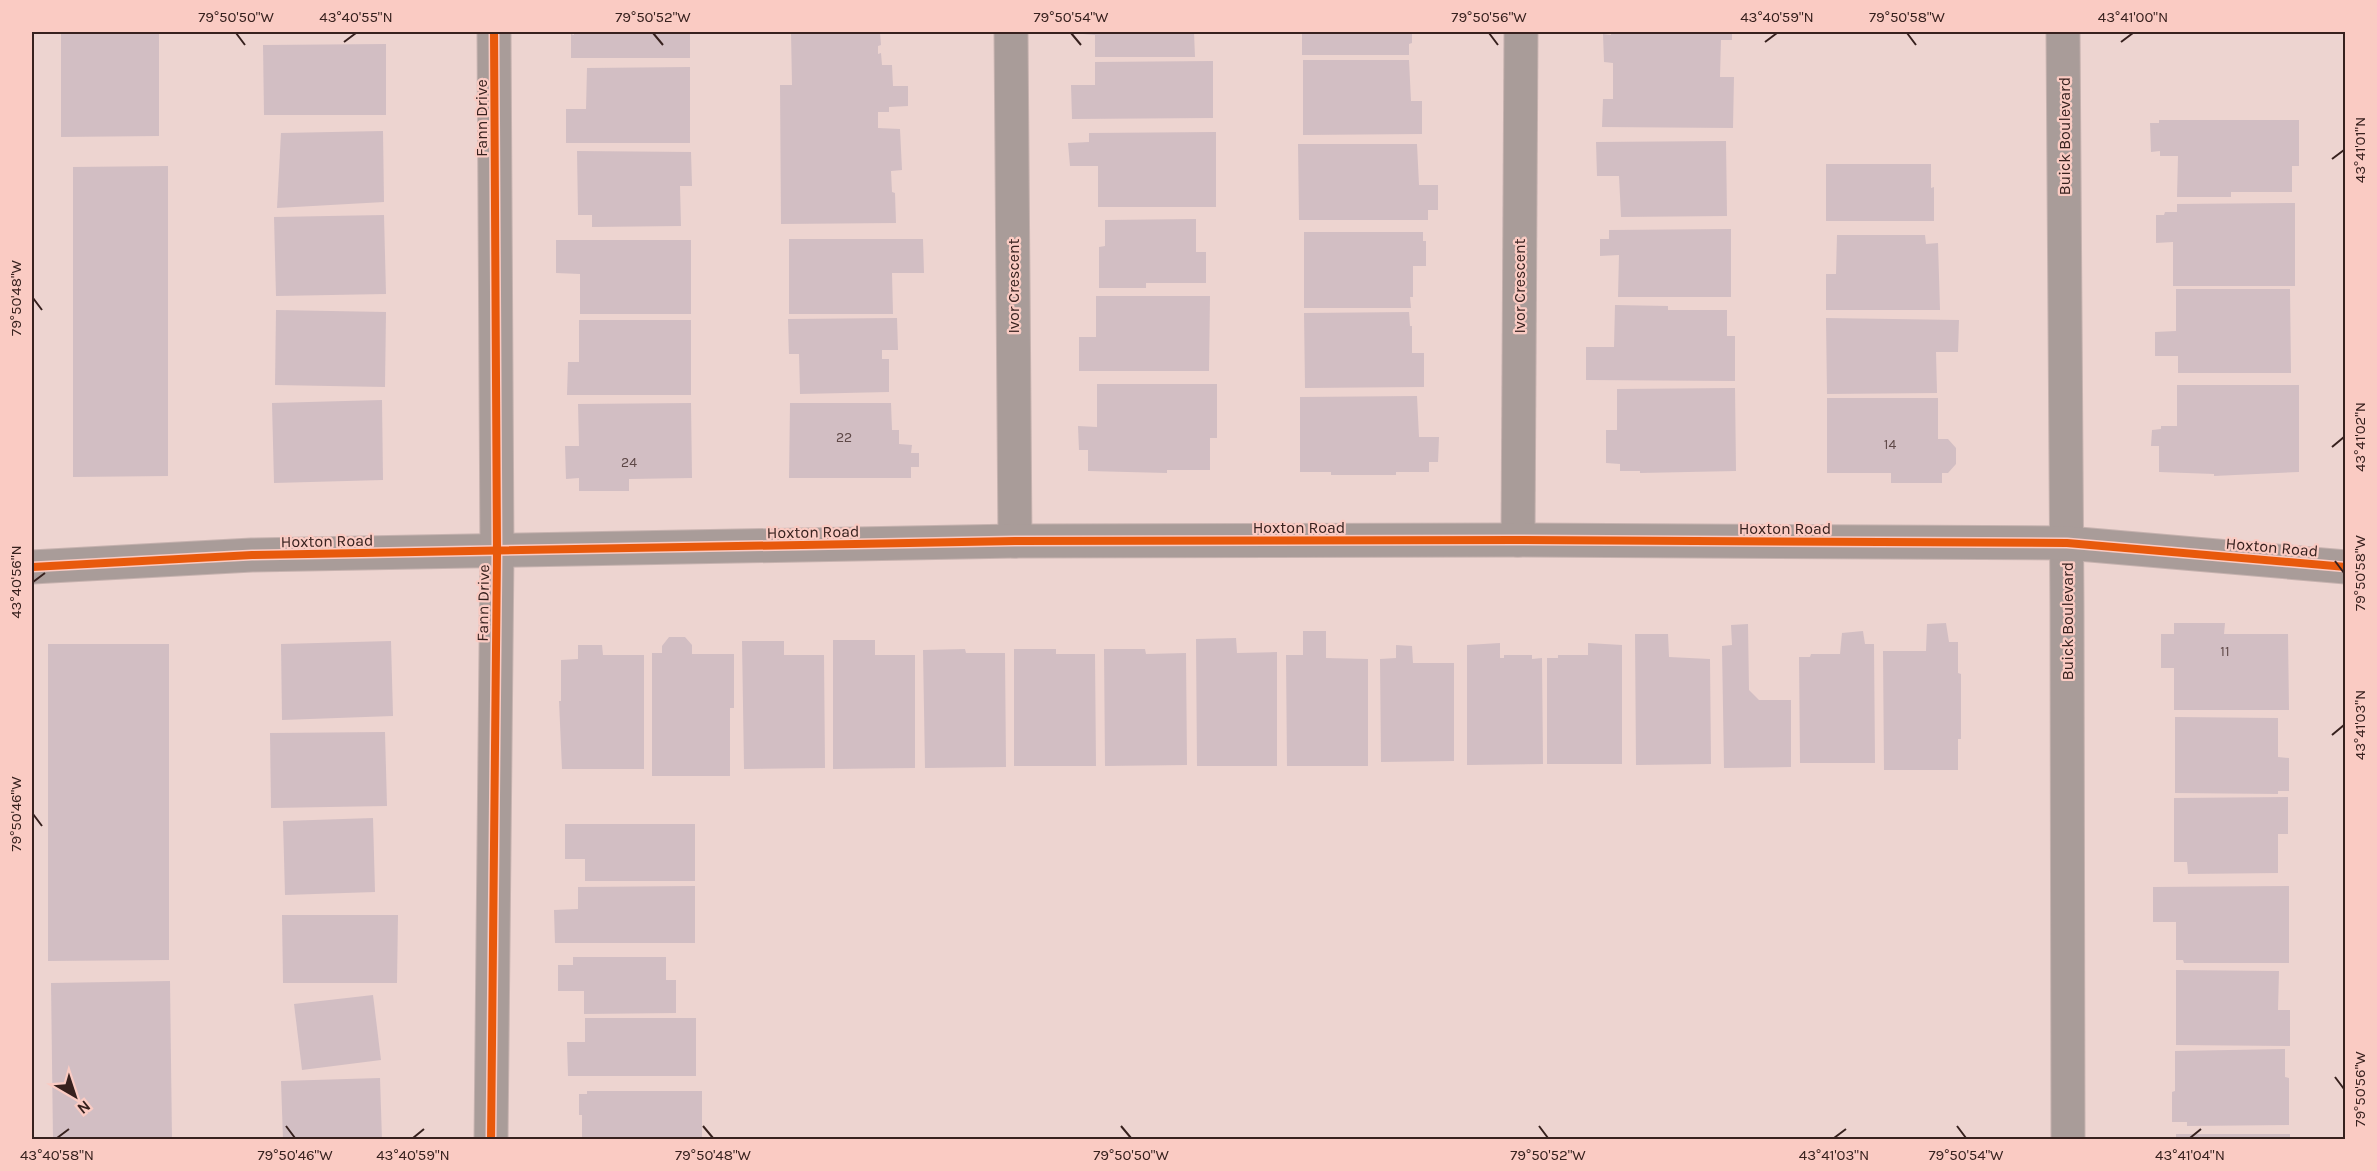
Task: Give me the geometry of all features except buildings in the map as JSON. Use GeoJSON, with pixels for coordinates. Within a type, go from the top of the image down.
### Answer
{"type":"FeatureCollection","features":[{"type":"Feature","properties":{"kind":"street","name":"Fann Drive"},"geometry":{"type":"LineString","coordinates":[[490,1140],[497,552],[494,32]]}},
{"type":"Feature","properties":{"kind":"street","name":"Ivor Crescent"},"geometry":{"type":"LineString","coordinates":[[1011,32],[1015,541]]}},
{"type":"Feature","properties":{"kind":"street","name":"Ivor Crescent"},"geometry":{"type":"LineString","coordinates":[[1518,540],[1521,32]]}},
{"type":"Feature","properties":{"kind":"street","name":"Buick Boulevard"},"geometry":{"type":"LineString","coordinates":[[2063,32],[2068,1140]]}},
{"type":"Feature","properties":{"kind":"street","name":"Hoxton Road"},"geometry":{"type":"LineString","coordinates":[[32,567],[252,555],[1015,541],[1518,540],[2067,543],[2346,567]]}},
{"type":"Feature","properties":{"kind":"cycle path"},"geometry":{"type":"LineString","coordinates":[[491,1140],[497,552],[494,32]]}},
{"type":"Feature","properties":{"kind":"cycle path"},"geometry":{"type":"LineString","coordinates":[[32,567],[252,555],[1015,541],[1518,540],[2067,543],[2346,567]]}}]}
